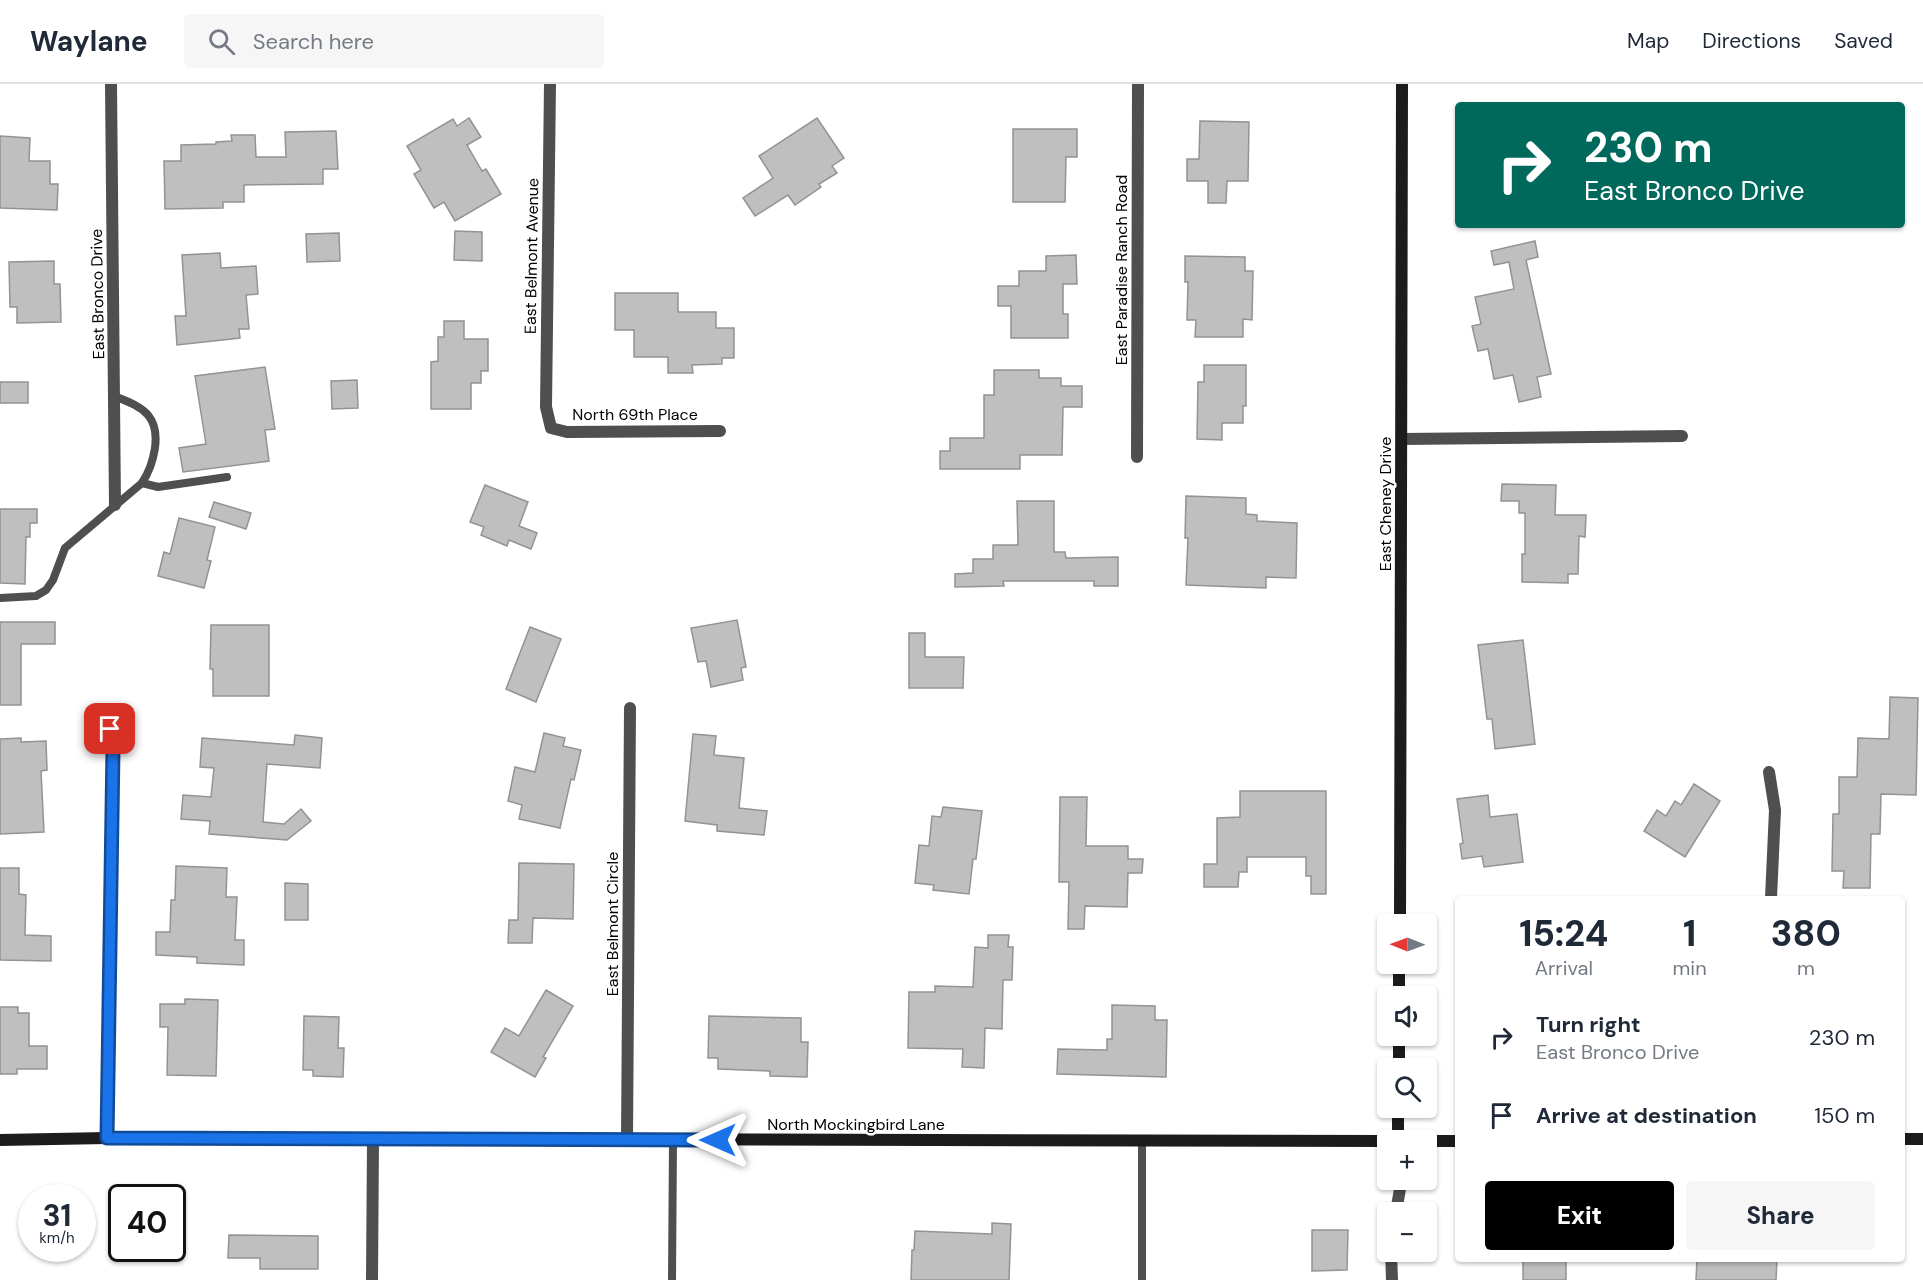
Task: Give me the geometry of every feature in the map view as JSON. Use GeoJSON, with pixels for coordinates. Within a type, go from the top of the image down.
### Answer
{"type":"FeatureCollection","features":[{"type":"Feature","properties":{"kind":"street","name":"East Bronco Drive"},"geometry":{"type":"LineString","coordinates":[[111,84],[115,505]]}},
{"type":"Feature","properties":{"kind":"street","name":"East Belmont Avenue"},"geometry":{"type":"LineString","coordinates":[[550,84],[546,407],[551,428]]}},
{"type":"Feature","properties":{"kind":"street","name":"East Paradise Ranch Road"},"geometry":{"type":"LineString","coordinates":[[1137,456],[1138,84]]}},
{"type":"Feature","properties":{"kind":"street","name":"East Cheney Drive"},"geometry":{"type":"LineString","coordinates":[[1400,914],[1402,84]]}},
{"type":"Feature","properties":{"kind":"street","name":"North 69th Place"},"geometry":{"type":"LineString","coordinates":[[551,428],[567,432],[720,431]]}},
{"type":"Feature","properties":{"kind":"street"},"geometry":{"type":"LineString","coordinates":[[1402,439],[1682,436]]}},
{"type":"Feature","properties":{"kind":"street","name":"East Belmont Circle"},"geometry":{"type":"LineString","coordinates":[[627,1140],[630,708]]}},
{"type":"Feature","properties":{"kind":"street"},"geometry":{"type":"LineString","coordinates":[[107,1138],[113,749],[108,709]]}},
{"type":"Feature","properties":{"kind":"street"},"geometry":{"type":"LineString","coordinates":[[1769,772],[1775,810],[1772,896]]}},
{"type":"Feature","properties":{"kind":"street","name":"North Mockingbird Lane"},"geometry":{"type":"LineString","coordinates":[[0,1140],[107,1138],[1377,1141]]}},
{"type":"Feature","properties":{"kind":"street"},"geometry":{"type":"LineString","coordinates":[[1905,1139],[1923,1139]]}},
{"type":"Feature","properties":{"kind":"street"},"geometry":{"type":"LineString","coordinates":[[372,1280],[373,1140]]}},
{"type":"Feature","properties":{"kind":"street"},"geometry":{"type":"LineString","coordinates":[[1437,1141],[1455,1141]]}},
{"type":"Feature","properties":{"kind":"street"},"geometry":{"type":"LineString","coordinates":[[1391,1262],[1392,1280]]}},
{"type":"Feature","properties":{"kind":"lane"},"geometry":{"type":"LineString","coordinates":[[0,598],[36,596],[46,590],[53,580],[65,548],[142,483],[150,471],[154,450],[153,424],[148,415],[137,406],[114,396]]}},
{"type":"Feature","properties":{"kind":"lane"},"geometry":{"type":"LineString","coordinates":[[142,483],[158,487],[226,477]]}},
{"type":"Feature","properties":{"kind":"lane"},"geometry":{"type":"LineString","coordinates":[[672,1280],[673,1140]]}},
{"type":"Feature","properties":{"kind":"lane"},"geometry":{"type":"LineString","coordinates":[[1142,1140],[1142,1280]]}},
{"type":"Feature","properties":{"kind":"building"},"geometry":{"type":"Polygon","coordinates":[[[469,118],[481,137],[467,145],[482,171],[486,169],[501,194],[455,221],[444,202],[434,208],[414,174],[421,170],[407,146],[453,119],[457,126],[469,118]]]}},
{"type":"Feature","properties":{"kind":"building"},"geometry":{"type":"Polygon","coordinates":[[[817,118],[844,158],[832,166],[837,173],[819,184],[821,187],[795,205],[788,195],[755,216],[743,198],[773,178],[759,156],[817,118]]]}},
{"type":"Feature","properties":{"kind":"building"},"geometry":{"type":"Polygon","coordinates":[[[1200,121],[1249,122],[1248,181],[1227,181],[1226,203],[1208,203],[1208,181],[1187,181],[1187,159],[1199,159],[1200,121]]]}},
{"type":"Feature","properties":{"kind":"building"},"geometry":{"type":"Polygon","coordinates":[[[1013,129],[1077,129],[1077,157],[1066,157],[1065,202],[1013,202],[1013,129]]]}},
{"type":"Feature","properties":{"kind":"building"},"geometry":{"type":"Polygon","coordinates":[[[336,131],[338,169],[323,169],[323,184],[244,185],[244,202],[223,202],[223,208],[165,209],[164,161],[181,161],[181,145],[216,144],[216,142],[232,141],[231,135],[255,135],[256,157],[286,157],[285,132],[336,131]]]}},
{"type":"Feature","properties":{"kind":"building"},"geometry":{"type":"Polygon","coordinates":[[[0,136],[30,138],[29,161],[50,161],[50,184],[58,184],[57,210],[0,208],[0,136]]]}},
{"type":"Feature","properties":{"kind":"building"},"geometry":{"type":"Polygon","coordinates":[[[455,231],[482,232],[482,261],[454,260],[455,231]]]}},
{"type":"Feature","properties":{"kind":"building"},"geometry":{"type":"Polygon","coordinates":[[[339,233],[340,261],[307,262],[306,234],[339,233]]]}},
{"type":"Feature","properties":{"kind":"building"},"geometry":{"type":"Polygon","coordinates":[[[1535,241],[1538,257],[1526,260],[1551,374],[1537,377],[1541,397],[1519,402],[1513,375],[1494,379],[1488,349],[1478,351],[1472,326],[1481,324],[1475,297],[1514,289],[1509,262],[1494,265],[1491,251],[1535,241]]]}},
{"type":"Feature","properties":{"kind":"building"},"geometry":{"type":"Polygon","coordinates":[[[220,253],[221,268],[256,266],[258,294],[246,295],[249,329],[239,329],[240,338],[177,345],[175,316],[186,316],[182,255],[220,253]]]}},
{"type":"Feature","properties":{"kind":"building"},"geometry":{"type":"Polygon","coordinates":[[[1076,255],[1077,284],[1063,284],[1063,314],[1068,314],[1068,338],[1011,338],[1011,306],[998,306],[998,286],[1019,286],[1019,271],[1046,271],[1046,256],[1076,255]]]}},
{"type":"Feature","properties":{"kind":"building"},"geometry":{"type":"Polygon","coordinates":[[[1185,256],[1245,257],[1245,271],[1253,271],[1252,320],[1243,319],[1243,337],[1195,337],[1196,320],[1187,320],[1188,282],[1185,282],[1185,256]]]}},
{"type":"Feature","properties":{"kind":"building"},"geometry":{"type":"Polygon","coordinates":[[[54,261],[54,284],[60,284],[61,322],[17,323],[17,307],[10,307],[9,262],[54,261]]]}},
{"type":"Feature","properties":{"kind":"building"},"geometry":{"type":"Polygon","coordinates":[[[615,293],[678,293],[678,312],[716,312],[716,328],[734,328],[734,358],[722,358],[722,364],[692,365],[693,373],[668,373],[668,357],[634,357],[634,330],[615,330],[615,293]]]}},
{"type":"Feature","properties":{"kind":"building"},"geometry":{"type":"Polygon","coordinates":[[[444,321],[464,321],[464,339],[488,339],[488,371],[481,371],[481,383],[471,383],[471,409],[431,409],[431,362],[438,361],[438,337],[444,337],[444,321]]]}},
{"type":"Feature","properties":{"kind":"building"},"geometry":{"type":"Polygon","coordinates":[[[1204,365],[1246,365],[1246,406],[1243,406],[1243,423],[1222,423],[1222,440],[1197,439],[1198,382],[1204,382],[1204,365]]]}},
{"type":"Feature","properties":{"kind":"building"},"geometry":{"type":"Polygon","coordinates":[[[265,367],[275,429],[265,430],[269,461],[183,472],[179,448],[206,444],[195,376],[265,367]]]}},
{"type":"Feature","properties":{"kind":"building"},"geometry":{"type":"Polygon","coordinates":[[[994,370],[1039,370],[1039,378],[1061,378],[1061,386],[1082,386],[1082,407],[1063,407],[1062,455],[1020,455],[1020,469],[940,469],[940,451],[950,451],[950,438],[984,438],[984,395],[994,395],[994,370]]]}},
{"type":"Feature","properties":{"kind":"building"},"geometry":{"type":"Polygon","coordinates":[[[357,380],[358,408],[332,409],[331,381],[357,380]]]}},
{"type":"Feature","properties":{"kind":"building"},"geometry":{"type":"Polygon","coordinates":[[[0,382],[28,382],[28,403],[0,403],[0,382]]]}},
{"type":"Feature","properties":{"kind":"building"},"geometry":{"type":"Polygon","coordinates":[[[1502,484],[1556,485],[1555,515],[1586,515],[1585,537],[1579,536],[1578,574],[1568,574],[1568,583],[1522,582],[1525,513],[1519,513],[1519,501],[1501,501],[1502,484]]]}},
{"type":"Feature","properties":{"kind":"building"},"geometry":{"type":"Polygon","coordinates":[[[485,485],[528,502],[519,526],[537,533],[531,549],[509,540],[507,546],[481,535],[484,527],[470,522],[485,485]]]}},
{"type":"Feature","properties":{"kind":"building"},"geometry":{"type":"Polygon","coordinates":[[[1186,496],[1246,498],[1246,514],[1257,515],[1257,521],[1297,523],[1296,578],[1266,577],[1266,588],[1186,585],[1188,538],[1185,538],[1186,496]]]}},
{"type":"Feature","properties":{"kind":"building"},"geometry":{"type":"Polygon","coordinates":[[[1017,501],[1054,501],[1054,552],[1065,552],[1066,558],[1118,557],[1118,586],[1094,586],[1094,581],[1003,581],[1004,586],[955,587],[955,574],[973,573],[973,559],[993,559],[993,545],[1018,545],[1017,501]]]}},
{"type":"Feature","properties":{"kind":"building"},"geometry":{"type":"Polygon","coordinates":[[[214,502],[251,513],[246,529],[209,517],[214,502]]]}},
{"type":"Feature","properties":{"kind":"building"},"geometry":{"type":"Polygon","coordinates":[[[0,509],[37,509],[37,523],[30,523],[30,537],[26,537],[25,584],[0,583],[0,509]]]}},
{"type":"Feature","properties":{"kind":"building"},"geometry":{"type":"Polygon","coordinates":[[[179,518],[215,527],[207,560],[211,561],[204,588],[158,576],[164,552],[170,554],[179,518]]]}},
{"type":"Feature","properties":{"kind":"building"},"geometry":{"type":"Polygon","coordinates":[[[737,620],[746,667],[741,668],[743,680],[711,687],[706,661],[698,662],[691,628],[737,620]]]}},
{"type":"Feature","properties":{"kind":"building"},"geometry":{"type":"Polygon","coordinates":[[[0,622],[55,622],[55,644],[21,644],[21,705],[0,705],[0,622]]]}},
{"type":"Feature","properties":{"kind":"building"},"geometry":{"type":"Polygon","coordinates":[[[211,625],[269,625],[269,696],[213,696],[213,669],[210,669],[211,625]]]}},
{"type":"Feature","properties":{"kind":"building"},"geometry":{"type":"Polygon","coordinates":[[[530,627],[561,639],[536,702],[506,689],[530,627]]]}},
{"type":"Feature","properties":{"kind":"building"},"geometry":{"type":"Polygon","coordinates":[[[909,633],[925,633],[925,657],[964,657],[963,688],[909,688],[909,633]]]}},
{"type":"Feature","properties":{"kind":"building"},"geometry":{"type":"Polygon","coordinates":[[[1523,640],[1535,744],[1495,749],[1492,719],[1487,719],[1478,645],[1523,640]]]}},
{"type":"Feature","properties":{"kind":"building"},"geometry":{"type":"Polygon","coordinates":[[[1890,697],[1918,698],[1916,795],[1881,794],[1880,834],[1871,834],[1870,888],[1843,888],[1844,871],[1832,871],[1833,814],[1839,814],[1839,777],[1857,777],[1858,738],[1889,739],[1890,697]]]}},
{"type":"Feature","properties":{"kind":"building"},"geometry":{"type":"Polygon","coordinates":[[[544,733],[565,738],[563,746],[581,750],[574,780],[571,779],[560,828],[519,819],[522,805],[508,801],[515,767],[535,772],[544,733]]]}},
{"type":"Feature","properties":{"kind":"building"},"geometry":{"type":"Polygon","coordinates":[[[693,734],[716,736],[714,755],[744,758],[739,808],[767,811],[764,835],[717,831],[717,825],[685,821],[693,734]]]}},
{"type":"Feature","properties":{"kind":"building"},"geometry":{"type":"Polygon","coordinates":[[[295,735],[322,738],[320,768],[267,764],[263,822],[284,824],[301,809],[311,821],[287,840],[209,834],[210,821],[181,819],[183,795],[211,797],[214,768],[200,767],[202,738],[294,745],[295,735]]]}},
{"type":"Feature","properties":{"kind":"building"},"geometry":{"type":"Polygon","coordinates":[[[21,738],[21,742],[46,741],[47,770],[41,771],[44,832],[0,834],[0,739],[21,738]]]}},
{"type":"Feature","properties":{"kind":"building"},"geometry":{"type":"Polygon","coordinates":[[[1694,784],[1720,801],[1685,857],[1644,831],[1657,810],[1666,816],[1675,801],[1681,805],[1694,784]]]}},
{"type":"Feature","properties":{"kind":"building"},"geometry":{"type":"Polygon","coordinates":[[[1240,791],[1326,791],[1326,894],[1311,894],[1311,876],[1306,876],[1306,857],[1247,857],[1247,872],[1239,872],[1238,887],[1204,887],[1204,864],[1217,864],[1217,818],[1240,817],[1240,791]]]}},
{"type":"Feature","properties":{"kind":"building"},"geometry":{"type":"Polygon","coordinates":[[[1488,795],[1490,817],[1517,814],[1523,862],[1484,867],[1482,856],[1462,859],[1460,844],[1463,843],[1457,799],[1488,795]]]}},
{"type":"Feature","properties":{"kind":"building"},"geometry":{"type":"Polygon","coordinates":[[[1060,797],[1087,797],[1086,846],[1128,846],[1128,859],[1143,859],[1142,873],[1128,873],[1127,907],[1085,906],[1084,929],[1068,929],[1069,882],[1059,882],[1060,797]]]}},
{"type":"Feature","properties":{"kind":"building"},"geometry":{"type":"Polygon","coordinates":[[[943,807],[982,811],[969,894],[933,890],[934,885],[915,883],[919,845],[929,846],[932,816],[941,817],[943,807]]]}},
{"type":"Feature","properties":{"kind":"building"},"geometry":{"type":"Polygon","coordinates":[[[519,863],[574,864],[573,919],[533,918],[532,943],[508,943],[509,920],[518,920],[519,863]]]}},
{"type":"Feature","properties":{"kind":"building"},"geometry":{"type":"Polygon","coordinates":[[[176,866],[227,868],[226,897],[237,897],[235,940],[244,940],[244,965],[197,963],[197,957],[156,955],[156,932],[170,932],[171,900],[175,900],[176,866]]]}},
{"type":"Feature","properties":{"kind":"building"},"geometry":{"type":"Polygon","coordinates":[[[0,868],[19,868],[19,894],[26,895],[25,935],[51,936],[51,961],[0,960],[0,868]]]}},
{"type":"Feature","properties":{"kind":"building"},"geometry":{"type":"Polygon","coordinates":[[[285,883],[308,884],[308,920],[285,920],[285,883]]]}},
{"type":"Feature","properties":{"kind":"building"},"geometry":{"type":"Polygon","coordinates":[[[988,935],[1009,935],[1008,947],[1013,947],[1012,980],[1003,980],[1002,1029],[985,1028],[984,1068],[962,1067],[963,1049],[908,1048],[909,992],[935,992],[935,986],[973,987],[975,947],[988,948],[988,935]]]}},
{"type":"Feature","properties":{"kind":"building"},"geometry":{"type":"Polygon","coordinates":[[[546,990],[573,1006],[543,1057],[546,1058],[535,1077],[491,1052],[505,1028],[519,1036],[546,990]]]}},
{"type":"Feature","properties":{"kind":"building"},"geometry":{"type":"Polygon","coordinates":[[[185,999],[218,1000],[216,1076],[167,1075],[168,1027],[160,1027],[160,1004],[185,1004],[185,999]]]}},
{"type":"Feature","properties":{"kind":"building"},"geometry":{"type":"Polygon","coordinates":[[[1112,1005],[1155,1006],[1155,1020],[1167,1020],[1166,1077],[1057,1074],[1058,1049],[1107,1050],[1107,1039],[1112,1039],[1112,1005]]]}},
{"type":"Feature","properties":{"kind":"building"},"geometry":{"type":"Polygon","coordinates":[[[0,1007],[18,1007],[18,1013],[29,1013],[29,1046],[47,1046],[47,1069],[17,1069],[17,1074],[0,1074],[0,1007]]]}},
{"type":"Feature","properties":{"kind":"building"},"geometry":{"type":"Polygon","coordinates":[[[304,1016],[339,1017],[338,1048],[344,1048],[343,1077],[313,1076],[313,1070],[303,1070],[304,1016]]]}},
{"type":"Feature","properties":{"kind":"building"},"geometry":{"type":"Polygon","coordinates":[[[709,1016],[801,1018],[801,1042],[808,1042],[807,1077],[770,1076],[770,1071],[718,1069],[718,1058],[708,1058],[709,1016]]]}},
{"type":"Feature","properties":{"kind":"building"},"geometry":{"type":"Polygon","coordinates":[[[992,1223],[1011,1224],[1009,1280],[911,1280],[915,1231],[992,1234],[992,1223]]]}},
{"type":"Feature","properties":{"kind":"building"},"geometry":{"type":"Polygon","coordinates":[[[1312,1230],[1348,1230],[1347,1270],[1312,1271],[1312,1230]]]}},
{"type":"Feature","properties":{"kind":"building"},"geometry":{"type":"Polygon","coordinates":[[[229,1235],[318,1236],[318,1269],[260,1269],[260,1258],[228,1258],[229,1235]]]}},
{"type":"Feature","properties":{"kind":"building"},"geometry":{"type":"Polygon","coordinates":[[[1523,1262],[1566,1262],[1566,1280],[1523,1280],[1523,1262]]]}},
{"type":"Feature","properties":{"kind":"building"},"geometry":{"type":"Polygon","coordinates":[[[1697,1262],[1777,1262],[1776,1280],[1696,1280],[1697,1262]]]}},
{"type":"Feature","properties":{"kind":"route"},"geometry":{"type":"LineString","coordinates":[[110,729],[113,749],[107,1138],[718,1140]]}}]}
